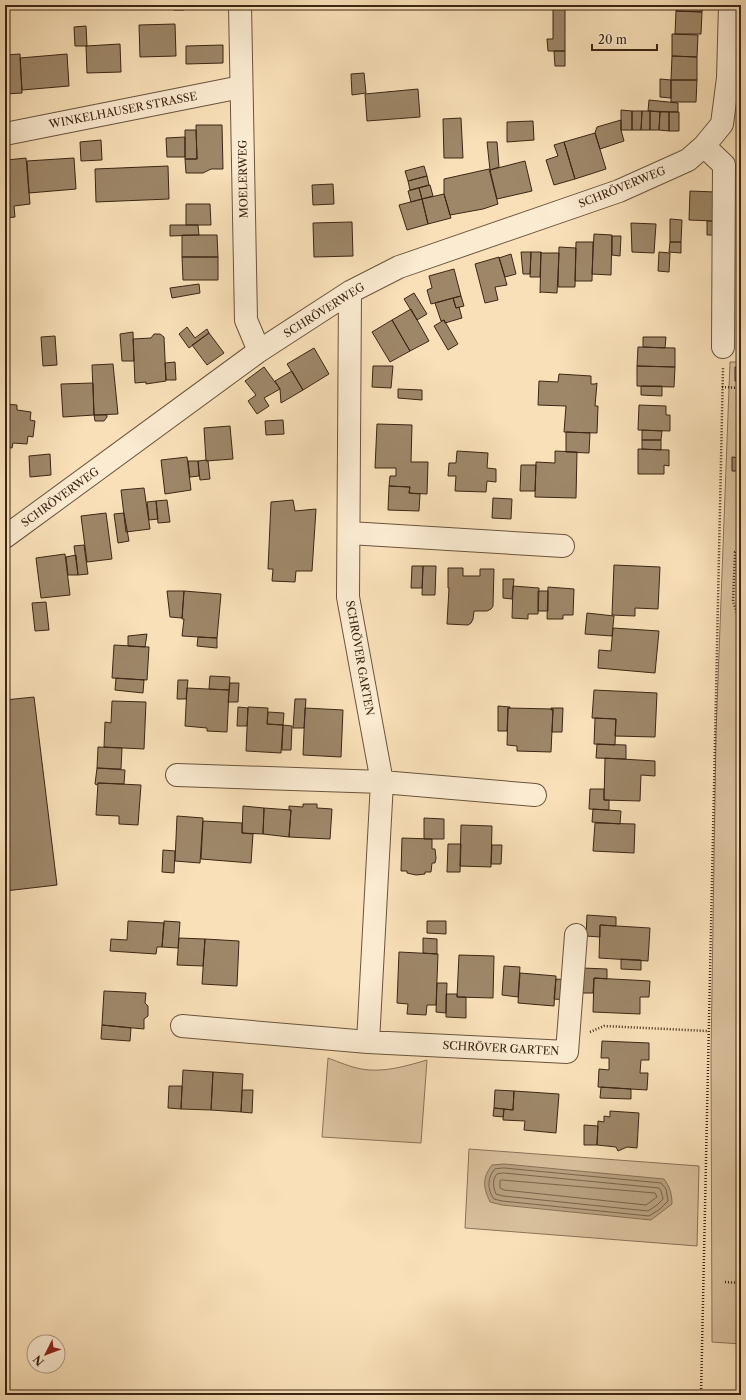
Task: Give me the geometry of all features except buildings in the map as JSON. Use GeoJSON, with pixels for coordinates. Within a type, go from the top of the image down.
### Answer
{"type":"FeatureCollection","features":[{"type":"Feature","properties":{"kind":"street","name":"MOELERWEG"},"geometry":{"type":"LineString","coordinates":[[240,5],[246,320],[259,351]]}},
{"type":"Feature","properties":{"kind":"street","name":"SCHRÖVERWEG"},"geometry":{"type":"LineString","coordinates":[[5,537],[259,351],[350,292],[399,267],[618,190],[688,160],[704,146],[722,124],[728,78],[730,5]]}},
{"type":"Feature","properties":{"kind":"street","name":"WINKELHAUSER STRASSE"},"geometry":{"type":"LineString","coordinates":[[5,134],[241,87]]}},
{"type":"Feature","properties":{"kind":"street"},"geometry":{"type":"LineString","coordinates":[[704,146],[724,165],[723,347]]}},
{"type":"Feature","properties":{"kind":"street","name":"SCHRÖVER GARTEN"},"geometry":{"type":"LineString","coordinates":[[350,292],[348,597],[382,782],[368,1042]]}},
{"type":"Feature","properties":{"kind":"street"},"geometry":{"type":"LineString","coordinates":[[349,532],[564,546]]}},
{"type":"Feature","properties":{"kind":"street"},"geometry":{"type":"LineString","coordinates":[[177,775],[382,782],[535,795]]}},
{"type":"Feature","properties":{"kind":"street","name":"SCHRÖVER GARTEN"},"geometry":{"type":"LineString","coordinates":[[182,1026],[368,1042],[567,1052],[576,936]]}},
{"type":"Feature","properties":{"kind":"path"},"geometry":{"type":"LineString","coordinates":[[701,1395],[723,347]]}},
{"type":"Feature","properties":{"kind":"path"},"geometry":{"type":"LineString","coordinates":[[722,386],[741,388]]}},
{"type":"Feature","properties":{"kind":"path"},"geometry":{"type":"LineString","coordinates":[[741,551],[735,552],[733,601],[741,626]]}},
{"type":"Feature","properties":{"kind":"path"},"geometry":{"type":"LineString","coordinates":[[567,1052],[586,1034],[604,1026],[708,1031]]}},
{"type":"Feature","properties":{"kind":"path"},"geometry":{"type":"LineString","coordinates":[[725,1282],[741,1283]]}},
{"type":"Feature","properties":{"kind":"shaded area"},"geometry":{"type":"Polygon","coordinates":[[[730,362],[741,362],[741,1344],[712,1342],[711,1054],[716,733],[730,362]]]}},
{"type":"Feature","properties":{"kind":"shaded area"},"geometry":{"type":"Polygon","coordinates":[[[328,1058],[353,1067],[370,1070],[395,1068],[427,1060],[421,1143],[322,1137],[328,1058]]]}},
{"type":"Feature","properties":{"kind":"shaded area"},"geometry":{"type":"Polygon","coordinates":[[[469,1149],[699,1166],[697,1246],[465,1228],[469,1149]]]}},
{"type":"Feature","properties":{"kind":"water"},"geometry":{"type":"Polygon","coordinates":[[[504,1164],[664,1179],[668,1185],[672,1197],[672,1204],[651,1220],[502,1205],[490,1202],[485,1187],[486,1174],[492,1165],[504,1164]]]}}]}
